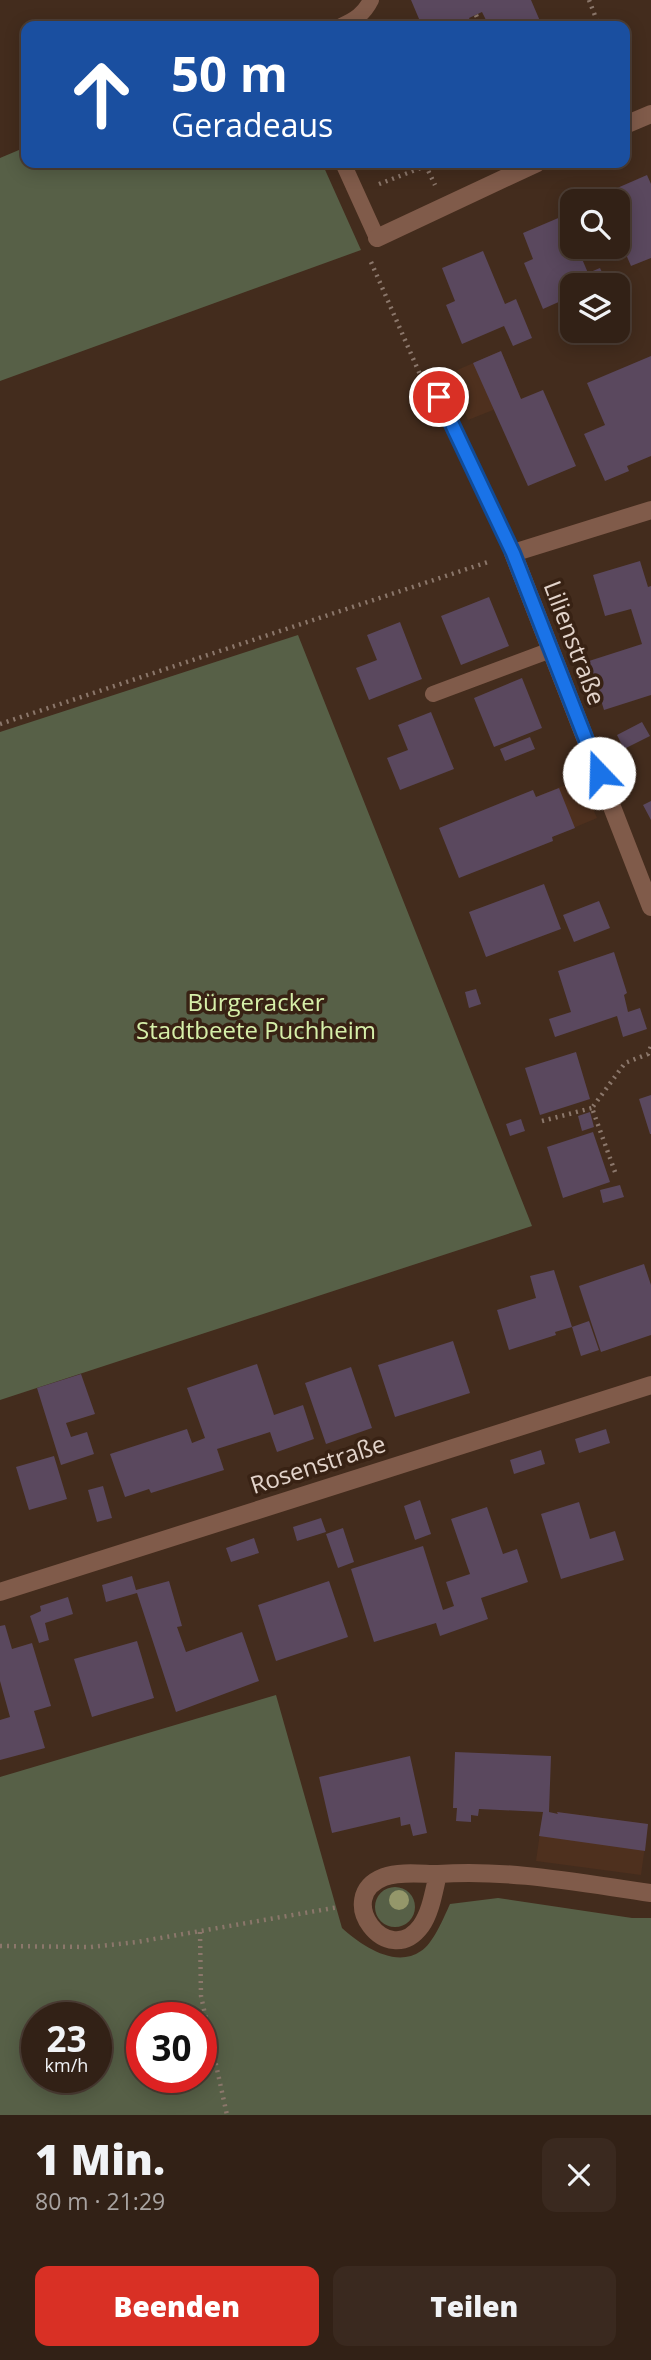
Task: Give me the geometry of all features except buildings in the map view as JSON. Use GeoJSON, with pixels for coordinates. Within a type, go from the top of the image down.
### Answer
{"type":"FeatureCollection","features":[{"type":"Feature","properties":{"kind":"street"},"geometry":{"type":"LineString","coordinates":[[630,123],[651,114]]}},
{"type":"Feature","properties":{"kind":"street"},"geometry":{"type":"LineString","coordinates":[[377,238],[526,168]]}},
{"type":"Feature","properties":{"kind":"street"},"geometry":{"type":"LineString","coordinates":[[513,553],[651,510]]}},
{"type":"Feature","properties":{"kind":"street","name":"Lilienstraße"},"geometry":{"type":"LineString","coordinates":[[513,553],[651,907]]}},
{"type":"Feature","properties":{"kind":"street","name":"Rosenstraße"},"geometry":{"type":"LineString","coordinates":[[0,1592],[651,1385]]}},
{"type":"Feature","properties":{"kind":"street"},"geometry":{"type":"LineString","coordinates":[[439,1874],[422,1925],[414,1933],[394,1940],[383,1937],[367,1923],[363,1913],[367,1891],[383,1877],[392,1875],[483,1872],[530,1875],[651,1893]]}},
{"type":"Feature","properties":{"kind":"lane"},"geometry":{"type":"LineString","coordinates":[[352,21],[365,11],[371,0]]}},
{"type":"Feature","properties":{"kind":"lane"},"geometry":{"type":"LineString","coordinates":[[345,168],[377,238]]}},
{"type":"Feature","properties":{"kind":"lane"},"geometry":{"type":"LineString","coordinates":[[439,397],[513,553]]}},
{"type":"Feature","properties":{"kind":"lane"},"geometry":{"type":"LineString","coordinates":[[433,694],[551,650]]}},
{"type":"Feature","properties":{"kind":"path"},"geometry":{"type":"LineString","coordinates":[[589,0],[597,21]]}},
{"type":"Feature","properties":{"kind":"path"},"geometry":{"type":"LineString","coordinates":[[476,15],[479,21]]}},
{"type":"Feature","properties":{"kind":"path"},"geometry":{"type":"LineString","coordinates":[[357,192],[415,168]]}},
{"type":"Feature","properties":{"kind":"path"},"geometry":{"type":"LineString","coordinates":[[427,168],[445,204]]}},
{"type":"Feature","properties":{"kind":"path"},"geometry":{"type":"LineString","coordinates":[[377,238],[368,253],[424,384],[439,397]]}},
{"type":"Feature","properties":{"kind":"path"},"geometry":{"type":"LineString","coordinates":[[0,724],[513,553]]}},
{"type":"Feature","properties":{"kind":"path"},"geometry":{"type":"LineString","coordinates":[[542,1121],[592,1108],[625,1063],[648,1054],[651,1046]]}},
{"type":"Feature","properties":{"kind":"path"},"geometry":{"type":"LineString","coordinates":[[592,1108],[615,1172]]}},
{"type":"Feature","properties":{"kind":"path"},"geometry":{"type":"LineString","coordinates":[[0,1946],[90,1947],[200,1932],[363,1902]]}},
{"type":"Feature","properties":{"kind":"path"},"geometry":{"type":"LineString","coordinates":[[200,1932],[201,1996],[227,2115]]}},
{"type":"Feature","properties":{"kind":"shaded area"},"geometry":{"type":"Polygon","coordinates":[[[501,351],[521,399],[468,420],[448,374],[501,351]]]}},
{"type":"Feature","properties":{"kind":"shaded area"},"geometry":{"type":"Polygon","coordinates":[[[580,779],[597,818],[552,837],[536,797],[580,779]]]}},
{"type":"Feature","properties":{"kind":"shaded area"},"geometry":{"type":"Polygon","coordinates":[[[543,1812],[648,1824],[641,1875],[536,1861],[543,1812]]]}},
{"type":"Feature","properties":{"kind":"green space"},"geometry":{"type":"Polygon","coordinates":[[[21,149],[21,168],[324,168],[361,250],[0,381],[0,158],[21,149]]]}},
{"type":"Feature","properties":{"kind":"green space","name":"Bürgeracker Stadtbeete Puchheim"},"geometry":{"type":"Polygon","coordinates":[[[298,635],[532,1226],[0,1400],[0,732],[298,635]]]}},
{"type":"Feature","properties":{"kind":"green space"},"geometry":{"type":"Polygon","coordinates":[[[276,1695],[342,1928],[368,1947],[390,1956],[411,1956],[430,1943],[450,1904],[498,1898],[632,1918],[651,1918],[651,2115],[0,2115],[0,1777],[276,1695]]]}},
{"type":"Feature","properties":{"kind":"green space"},"geometry":{"type":"Polygon","coordinates":[[[395,1887],[403,1888],[409,1893],[414,1899],[414,1915],[409,1921],[403,1926],[395,1927],[387,1926],[381,1921],[376,1915],[375,1907],[376,1899],[381,1893],[387,1888],[395,1887]]]}},
{"type":"Feature","properties":{"kind":"route"},"geometry":{"type":"LineString","coordinates":[[439,397],[513,553],[599,773]]}}]}
